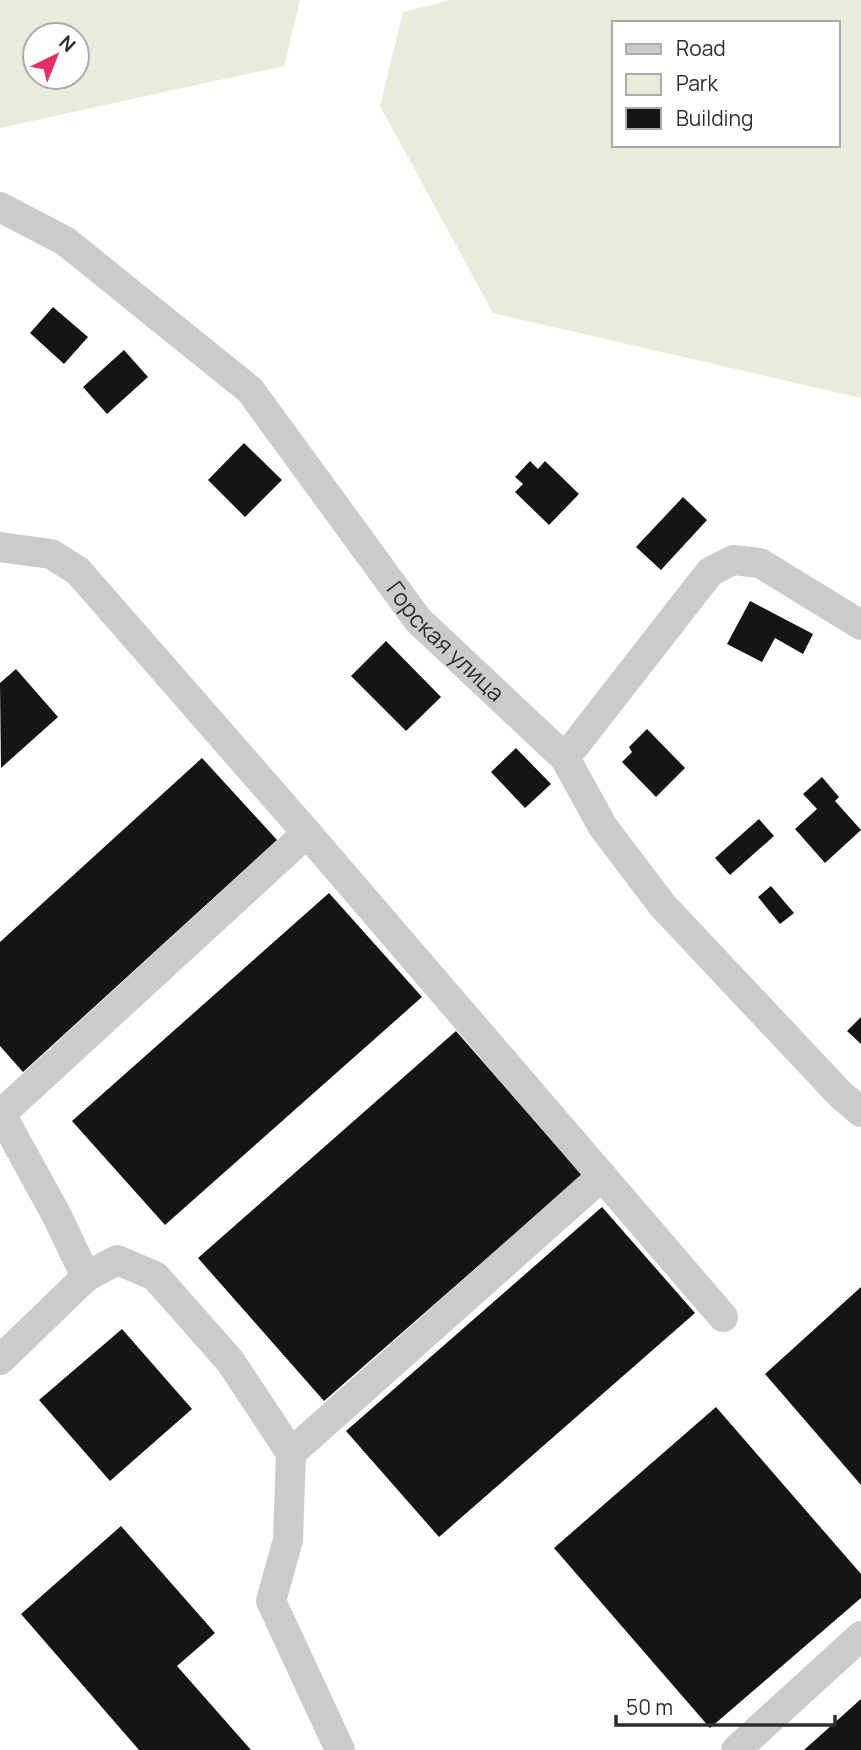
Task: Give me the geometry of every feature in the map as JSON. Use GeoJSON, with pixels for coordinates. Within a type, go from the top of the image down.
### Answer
{"type":"FeatureCollection","features":[{"type":"Feature","properties":{"kind":"street","name":"Горская улица"},"geometry":{"type":"LineString","coordinates":[[0,208],[65,241],[250,390],[418,620],[565,758],[603,827],[663,906],[840,1094],[861,1112]]}},
{"type":"Feature","properties":{"kind":"street"},"geometry":{"type":"LineString","coordinates":[[0,547],[51,554],[78,571],[723,1317]]}},
{"type":"Feature","properties":{"kind":"street"},"geometry":{"type":"LineString","coordinates":[[565,758],[710,572],[733,560],[760,563],[861,625]]}},
{"type":"Feature","properties":{"kind":"street"},"geometry":{"type":"LineString","coordinates":[[86,1277],[57,1214],[1,1114],[307,833]]}},
{"type":"Feature","properties":{"kind":"street"},"geometry":{"type":"LineString","coordinates":[[291,1453],[602,1176]]}},
{"type":"Feature","properties":{"kind":"street"},"geometry":{"type":"LineString","coordinates":[[0,1360],[86,1277],[117,1260],[155,1276],[230,1361],[291,1453],[288,1540],[271,1601],[340,1750]]}},
{"type":"Feature","properties":{"kind":"street"},"geometry":{"type":"LineString","coordinates":[[736,1750],[861,1636]]}},
{"type":"Feature","properties":{"kind":"green space"},"geometry":{"type":"Polygon","coordinates":[[[0,0],[300,0],[284,66],[0,128],[0,0]]]}},
{"type":"Feature","properties":{"kind":"green space"},"geometry":{"type":"Polygon","coordinates":[[[451,0],[861,0],[861,398],[493,313],[380,106],[403,12],[451,0]]]}},
{"type":"Feature","properties":{"kind":"building"},"geometry":{"type":"Polygon","coordinates":[[[53,307],[88,337],[64,364],[30,333],[53,307]]]}},
{"type":"Feature","properties":{"kind":"building"},"geometry":{"type":"Polygon","coordinates":[[[124,350],[148,377],[107,414],[83,387],[124,350]]]}},
{"type":"Feature","properties":{"kind":"building"},"geometry":{"type":"Polygon","coordinates":[[[244,443],[282,480],[245,517],[208,480],[244,443]]]}},
{"type":"Feature","properties":{"kind":"building"},"geometry":{"type":"Polygon","coordinates":[[[530,461],[538,469],[545,461],[579,494],[549,525],[515,492],[523,484],[515,477],[530,461]]]}},
{"type":"Feature","properties":{"kind":"building"},"geometry":{"type":"Polygon","coordinates":[[[683,497],[707,520],[661,570],[636,547],[683,497]]]}},
{"type":"Feature","properties":{"kind":"building"},"geometry":{"type":"Polygon","coordinates":[[[750,601],[813,634],[803,654],[775,638],[762,662],[727,644],[750,601]]]}},
{"type":"Feature","properties":{"kind":"building"},"geometry":{"type":"Polygon","coordinates":[[[386,641],[441,697],[406,731],[351,676],[386,641]]]}},
{"type":"Feature","properties":{"kind":"building"},"geometry":{"type":"Polygon","coordinates":[[[16,669],[58,717],[1,768],[0,683],[16,669]]]}},
{"type":"Feature","properties":{"kind":"building"},"geometry":{"type":"Polygon","coordinates":[[[647,729],[685,768],[656,797],[622,762],[632,752],[629,747],[647,729]]]}},
{"type":"Feature","properties":{"kind":"building"},"geometry":{"type":"Polygon","coordinates":[[[516,748],[551,784],[525,808],[491,772],[516,748]]]}},
{"type":"Feature","properties":{"kind":"building"},"geometry":{"type":"Polygon","coordinates":[[[202,758],[277,840],[23,1072],[0,1046],[0,942],[202,758]]]}},
{"type":"Feature","properties":{"kind":"building"},"geometry":{"type":"Polygon","coordinates":[[[822,777],[839,797],[835,801],[861,830],[825,863],[795,829],[817,809],[803,794],[822,777]]]}},
{"type":"Feature","properties":{"kind":"building"},"geometry":{"type":"Polygon","coordinates":[[[759,819],[774,836],[730,875],[715,858],[759,819]]]}},
{"type":"Feature","properties":{"kind":"building"},"geometry":{"type":"Polygon","coordinates":[[[771,886],[794,913],[780,924],[758,897],[771,886]]]}},
{"type":"Feature","properties":{"kind":"building"},"geometry":{"type":"Polygon","coordinates":[[[329,893],[422,997],[165,1225],[72,1121],[329,893]]]}},
{"type":"Feature","properties":{"kind":"building"},"geometry":{"type":"Polygon","coordinates":[[[861,1017],[861,1044],[847,1031],[861,1017]]]}},
{"type":"Feature","properties":{"kind":"building"},"geometry":{"type":"Polygon","coordinates":[[[456,1031],[582,1175],[324,1401],[198,1258],[456,1031]]]}},
{"type":"Feature","properties":{"kind":"building"},"geometry":{"type":"Polygon","coordinates":[[[602,1207],[695,1313],[439,1537],[346,1431],[602,1207]]]}},
{"type":"Feature","properties":{"kind":"building"},"geometry":{"type":"Polygon","coordinates":[[[861,1287],[861,1485],[765,1374],[861,1287]]]}},
{"type":"Feature","properties":{"kind":"building"},"geometry":{"type":"Polygon","coordinates":[[[122,1329],[192,1409],[110,1481],[39,1400],[122,1329]]]}},
{"type":"Feature","properties":{"kind":"building"},"geometry":{"type":"Polygon","coordinates":[[[716,1407],[861,1574],[861,1598],[710,1728],[554,1548],[716,1407]]]}},
{"type":"Feature","properties":{"kind":"building"},"geometry":{"type":"Polygon","coordinates":[[[121,1526],[215,1633],[177,1666],[251,1750],[139,1750],[21,1614],[121,1526]]]}},
{"type":"Feature","properties":{"kind":"building"},"geometry":{"type":"Polygon","coordinates":[[[861,1699],[861,1750],[804,1750],[861,1699]]]}}]}
